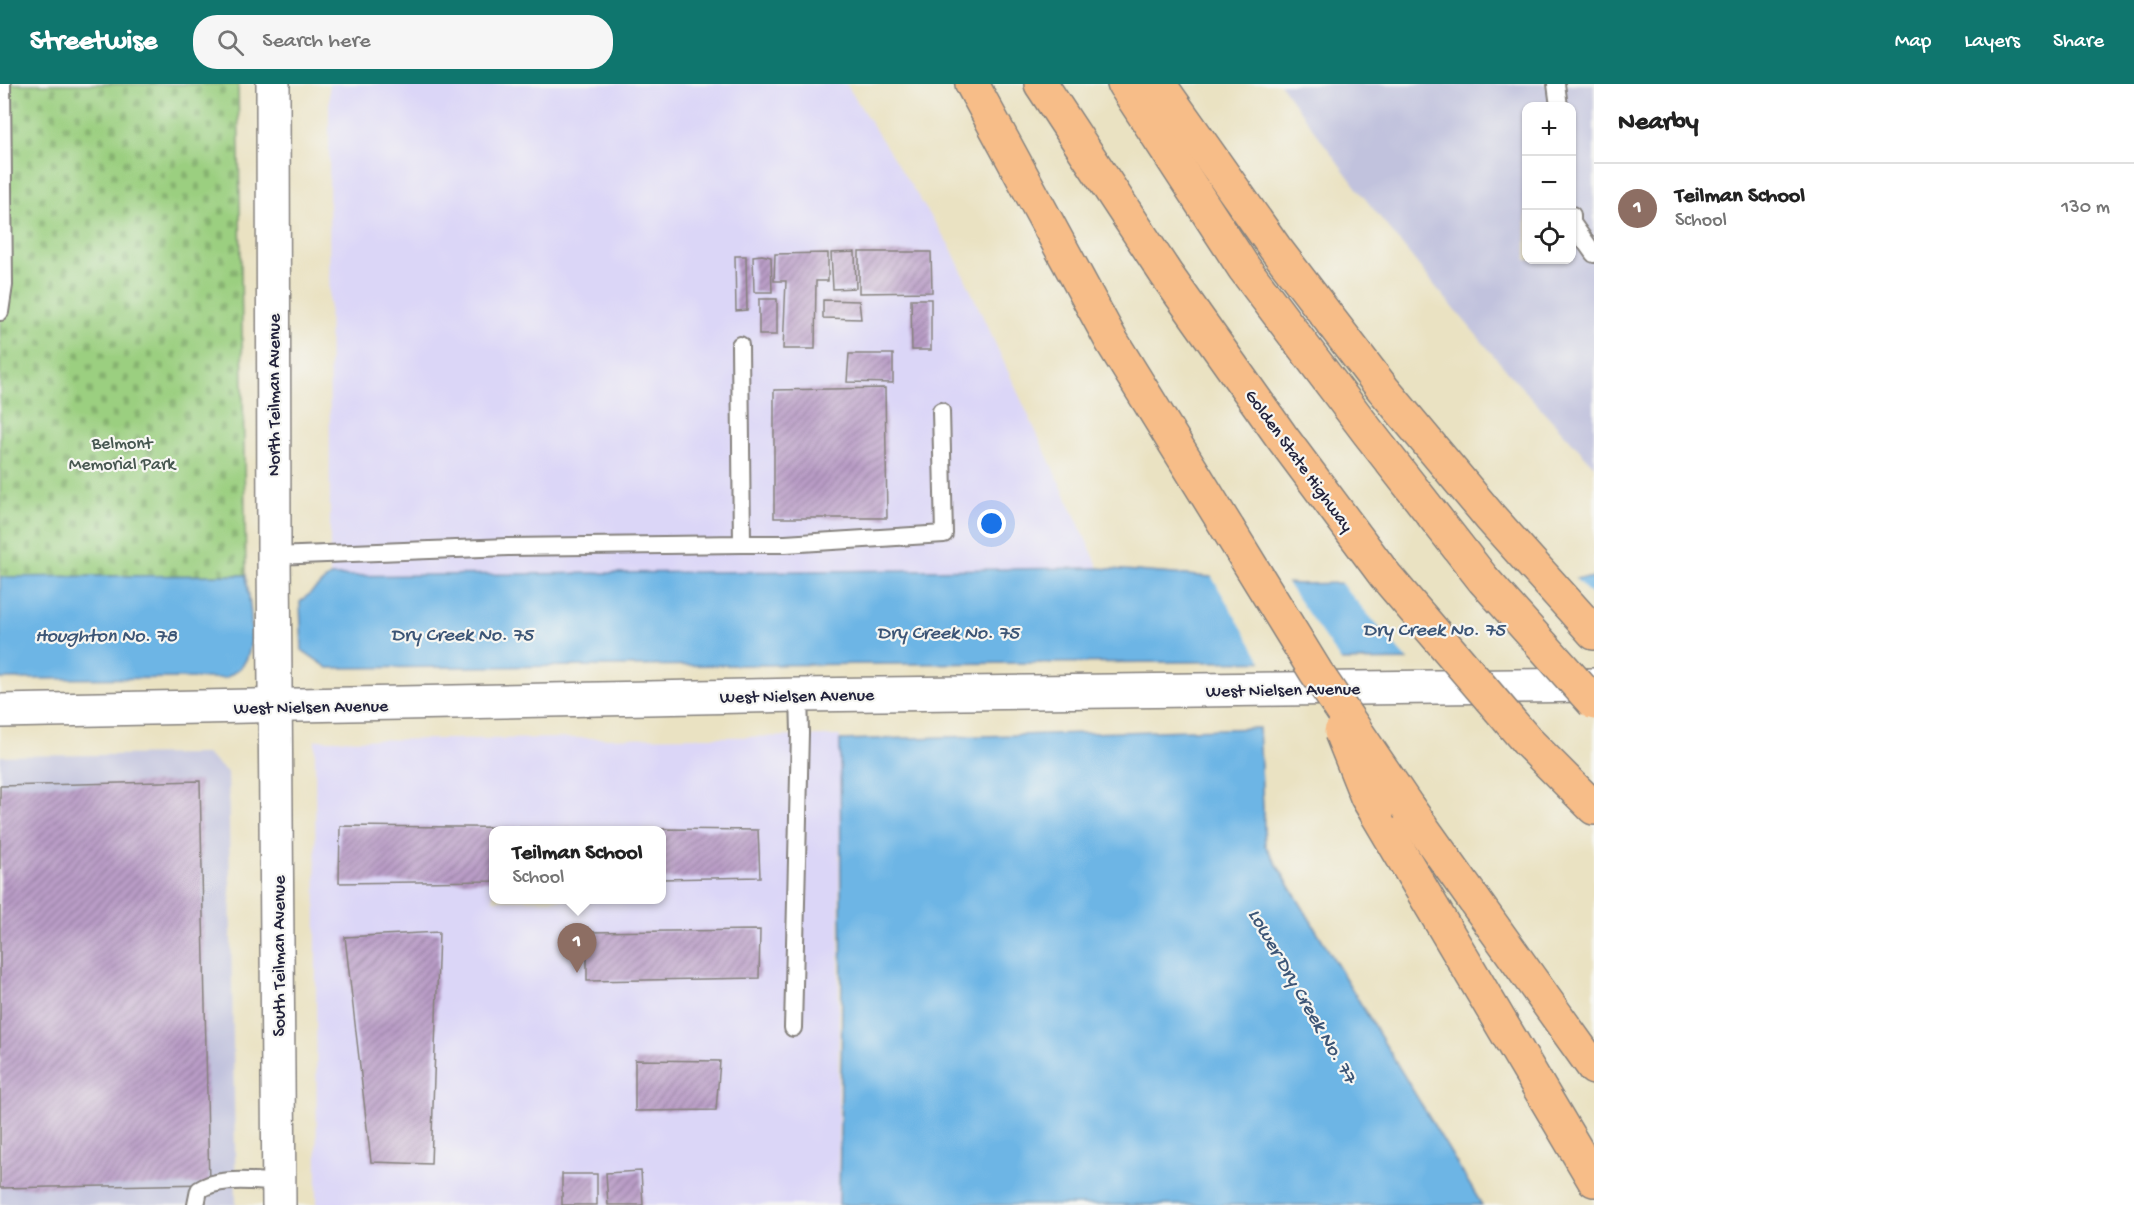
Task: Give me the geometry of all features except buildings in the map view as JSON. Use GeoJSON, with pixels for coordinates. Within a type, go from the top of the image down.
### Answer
{"type":"FeatureCollection","features":[{"type":"Feature","properties":{"kind":"highway"},"geometry":{"type":"LineString","coordinates":[[972,84],[1111,340],[1316,672],[1409,809],[1594,1068]]}},
{"type":"Feature","properties":{"kind":"highway","name":"Golden State Highway"},"geometry":{"type":"LineString","coordinates":[[1041,84],[1166,274],[1281,436],[1384,574],[1527,741],[1594,808]]}},
{"type":"Feature","properties":{"kind":"highway"},"geometry":{"type":"LineString","coordinates":[[1124,84],[1244,268],[1368,432],[1483,579],[1594,703]]}},
{"type":"Feature","properties":{"kind":"highway"},"geometry":{"type":"LineString","coordinates":[[1159,84],[1275,248],[1383,389],[1490,517],[1594,633]]}},
{"type":"Feature","properties":{"kind":"highway"},"geometry":{"type":"LineString","coordinates":[[1316,672],[1367,797],[1594,1180]]}},
{"type":"Feature","properties":{"kind":"street","name":"North Teilman Avenue"},"geometry":{"type":"LineString","coordinates":[[273,84],[276,707]]}},
{"type":"Feature","properties":{"kind":"street","name":"West Nielsen Avenue"},"geometry":{"type":"LineString","coordinates":[[0,711],[799,695],[1594,685]]}},
{"type":"Feature","properties":{"kind":"street","name":"South Teilman Avenue"},"geometry":{"type":"LineString","coordinates":[[276,707],[279,1193]]}},
{"type":"Feature","properties":{"kind":"lane"},"geometry":{"type":"LineString","coordinates":[[0,312],[3,285],[2,84]]}},
{"type":"Feature","properties":{"kind":"lane"},"geometry":{"type":"LineString","coordinates":[[1556,84],[1558,102]]}},
{"type":"Feature","properties":{"kind":"lane"},"geometry":{"type":"LineString","coordinates":[[1576,229],[1594,254]]}},
{"type":"Feature","properties":{"kind":"lane"},"geometry":{"type":"LineString","coordinates":[[740,345],[742,544]]}},
{"type":"Feature","properties":{"kind":"lane"},"geometry":{"type":"LineString","coordinates":[[274,556],[508,547],[785,544],[944,534],[941,411]]}},
{"type":"Feature","properties":{"kind":"lane"},"geometry":{"type":"LineString","coordinates":[[793,1028],[799,695]]}},
{"type":"Feature","properties":{"kind":"lane"},"geometry":{"type":"LineString","coordinates":[[196,1205],[199,1190],[209,1184],[232,1182],[279,1193]]}},
{"type":"Feature","properties":{"kind":"shaded area"},"geometry":{"type":"Polygon","coordinates":[[[329,84],[846,84],[951,248],[1099,568],[330,576],[329,84]]]}},
{"type":"Feature","properties":{"kind":"shaded area"},"geometry":{"type":"Polygon","coordinates":[[[1280,84],[1594,84],[1594,466],[1513,378],[1359,191],[1280,84]]]}},
{"type":"Feature","properties":{"kind":"shaded area"},"geometry":{"type":"Polygon","coordinates":[[[840,736],[838,1205],[317,1205],[315,740],[840,736]]]}},
{"type":"Feature","properties":{"kind":"shaded area"},"geometry":{"type":"Polygon","coordinates":[[[206,754],[228,773],[236,1205],[0,1205],[0,756],[206,754]]]}},
{"type":"Feature","properties":{"kind":"green space","name":"Belmont Memorial Park"},"geometry":{"type":"Polygon","coordinates":[[[0,84],[238,84],[246,575],[0,577],[0,84]]]}},
{"type":"Feature","properties":{"kind":"water","name":"Dry Creek No. 75"},"geometry":{"type":"Polygon","coordinates":[[[1099,568],[1299,584],[1594,578],[1594,659],[328,668],[302,650],[300,602],[330,576],[1099,568]]]}},
{"type":"Feature","properties":{"kind":"water","name":"Houghton No. 78"},"geometry":{"type":"Polygon","coordinates":[[[246,575],[251,623],[250,648],[247,659],[241,667],[226,678],[0,679],[0,577],[246,575]]]}},
{"type":"Feature","properties":{"kind":"water","name":"Lower Dry Creek No. 77"},"geometry":{"type":"Polygon","coordinates":[[[1259,728],[1265,845],[1482,1205],[839,1205],[842,1015],[840,740],[1259,728]]]}},
{"type":"Feature","properties":{"kind":"pier"},"geometry":{"type":"Polygon","coordinates":[[[1210,574],[1285,580],[1343,664],[1263,664],[1210,574]]]}},
{"type":"Feature","properties":{"kind":"pier"},"geometry":{"type":"Polygon","coordinates":[[[1573,576],[1594,598],[1594,662],[1410,663],[1339,581],[1573,576]]]}},
{"type":"Feature","properties":{"kind":"place","name":"Teilman School"},"geometry":{"type":"Point","coordinates":[577,973]}}]}
